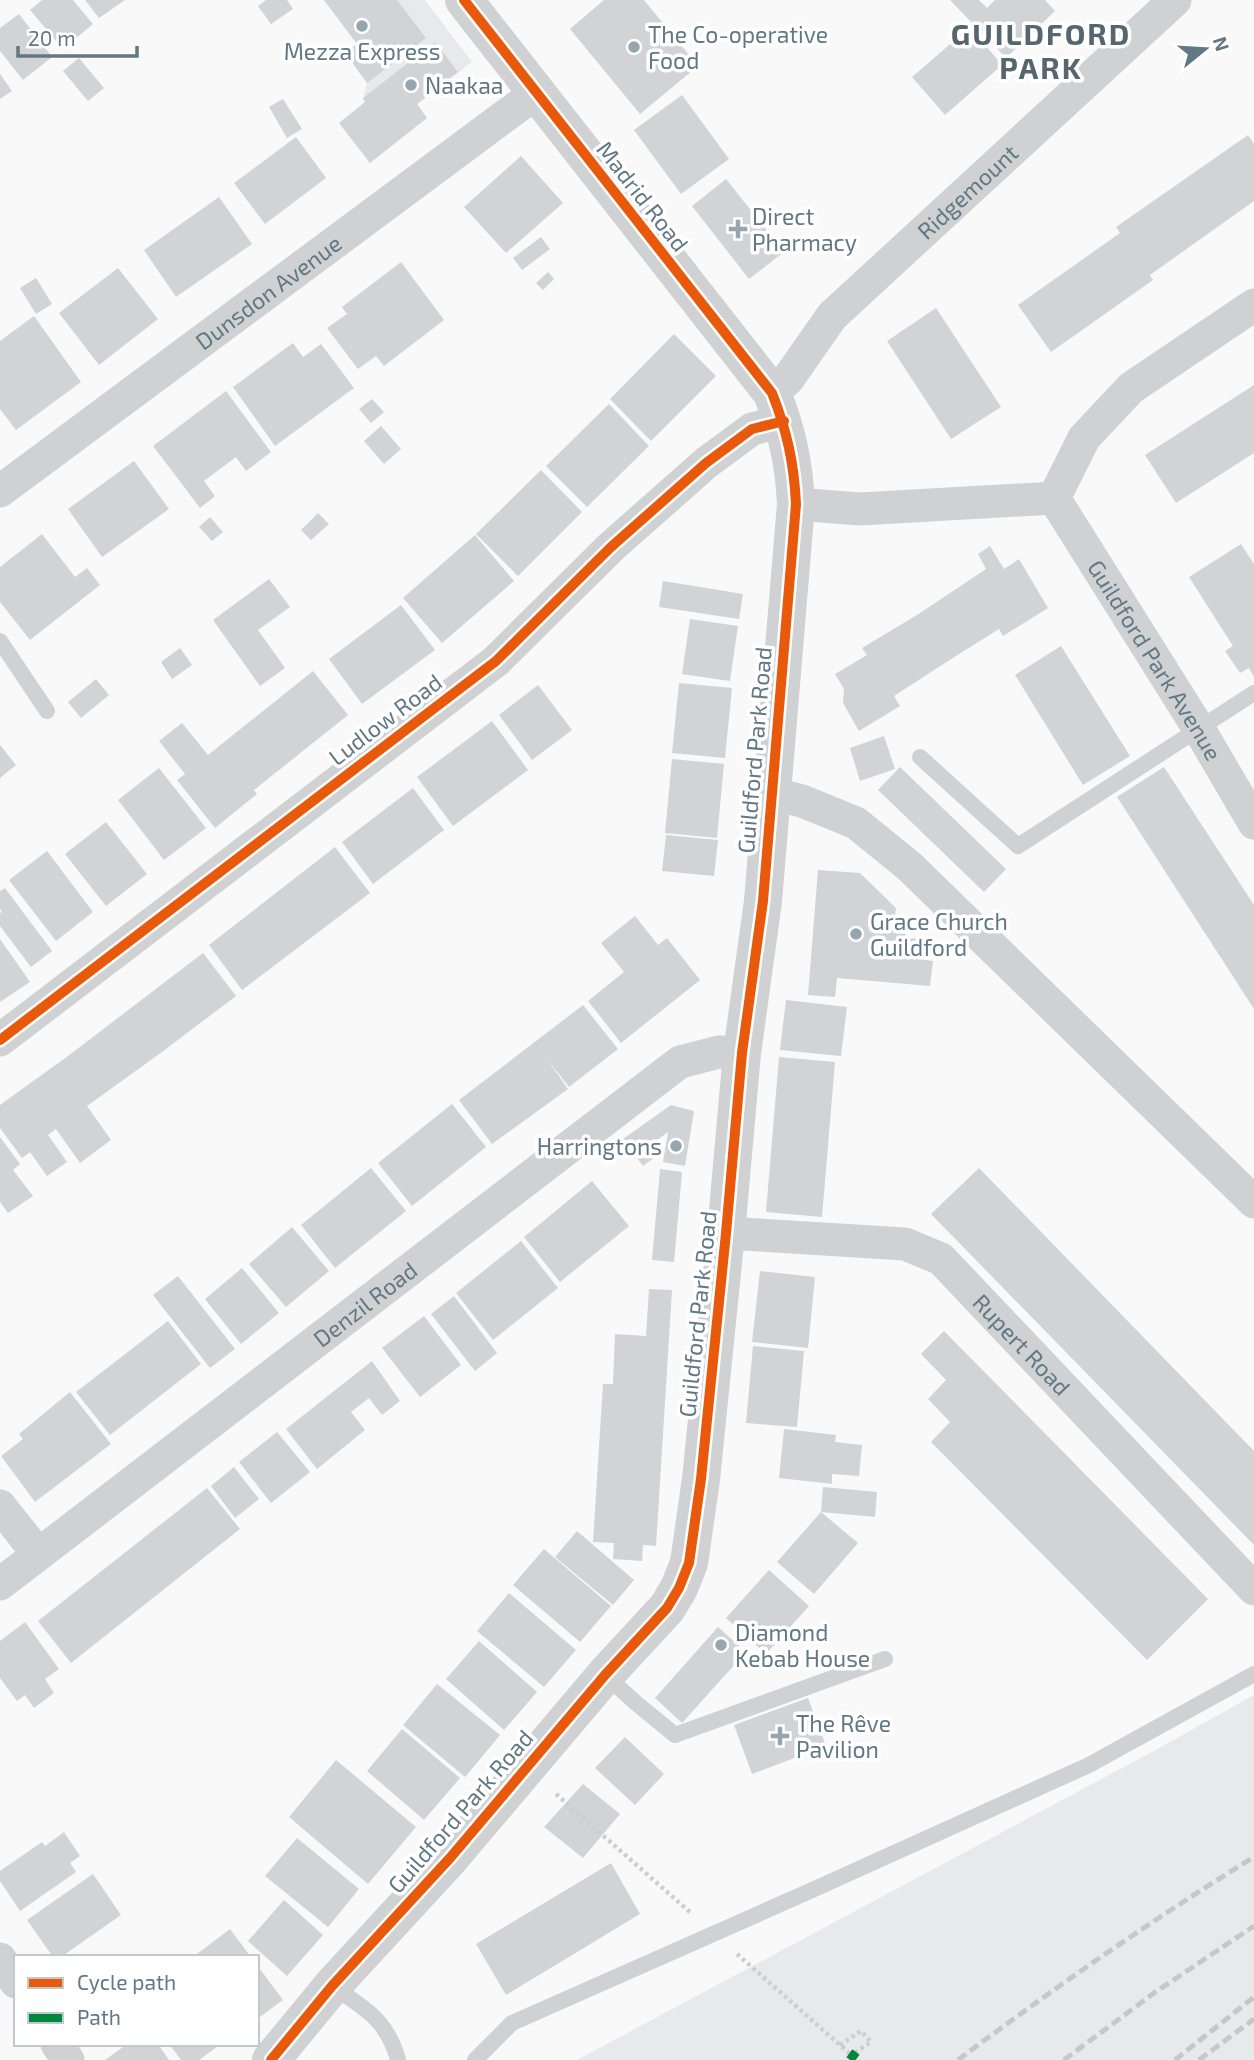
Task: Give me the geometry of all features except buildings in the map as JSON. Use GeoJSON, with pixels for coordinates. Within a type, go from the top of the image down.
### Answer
{"type":"FeatureCollection","features":[{"type":"Feature","properties":{"kind":"street","name":"Ridgemount"},"geometry":{"type":"LineString","coordinates":[[778,407],[788,379],[832,316],[1175,0]]}},
{"type":"Feature","properties":{"kind":"street","name":"Madrid Road"},"geometry":{"type":"LineString","coordinates":[[472,3],[536,93],[778,407]]}},
{"type":"Feature","properties":{"kind":"street","name":"Dunsdon Avenue"},"geometry":{"type":"LineString","coordinates":[[0,491],[536,93]]}},
{"type":"Feature","properties":{"kind":"street"},"geometry":{"type":"LineString","coordinates":[[796,503],[860,509],[1054,498],[1084,438],[1131,388],[1254,305]]}},
{"type":"Feature","properties":{"kind":"street","name":"Guildford Park Road"},"geometry":{"type":"LineString","coordinates":[[271,2060],[332,1986],[450,1858],[605,1675],[667,1608],[689,1563],[701,1479],[742,1053],[763,901],[796,503],[794,466],[778,407]]}},
{"type":"Feature","properties":{"kind":"street","name":"Ludlow Road"},"geometry":{"type":"LineString","coordinates":[[0,1040],[496,661],[611,547],[706,463],[778,407]]}},
{"type":"Feature","properties":{"kind":"street","name":"Guildford Park Avenue"},"geometry":{"type":"LineString","coordinates":[[1054,498],[1199,729],[1254,823]]}},
{"type":"Feature","properties":{"kind":"street","name":"Guildford Park Road"},"geometry":{"type":"LineString","coordinates":[[771,793],[802,801],[856,823],[909,866],[1254,1202]]}},
{"type":"Feature","properties":{"kind":"street","name":"Denzil Road"},"geometry":{"type":"LineString","coordinates":[[0,1584],[680,1062],[719,1052],[742,1053]]}},
{"type":"Feature","properties":{"kind":"street","name":"Rupert Road"},"geometry":{"type":"LineString","coordinates":[[726,1233],[905,1244],[941,1259],[1254,1589]]}},
{"type":"Feature","properties":{"kind":"street"},"geometry":{"type":"LineString","coordinates":[[0,1506],[38,1554]]}},
{"type":"Feature","properties":{"kind":"street"},"geometry":{"type":"LineString","coordinates":[[0,1959],[14,1979]]}},
{"type":"Feature","properties":{"kind":"lane"},"geometry":{"type":"LineString","coordinates":[[0,641],[47,711]]}},
{"type":"Feature","properties":{"kind":"lane"},"geometry":{"type":"LineString","coordinates":[[920,757],[1018,846],[1254,693]]}},
{"type":"Feature","properties":{"kind":"lane"},"geometry":{"type":"LineString","coordinates":[[605,1675],[675,1735],[885,1659]]}},
{"type":"Feature","properties":{"kind":"lane"},"geometry":{"type":"LineString","coordinates":[[475,2060],[512,2023],[1089,1765],[1254,1674]]}},
{"type":"Feature","properties":{"kind":"lane"},"geometry":{"type":"LineString","coordinates":[[332,1986],[374,2015],[393,2040],[398,2060]]}},
{"type":"Feature","properties":{"kind":"path"},"geometry":{"type":"LineString","coordinates":[[554,1792],[580,1815]]}},
{"type":"Feature","properties":{"kind":"path"},"geometry":{"type":"LineString","coordinates":[[840,2045],[861,2031],[871,2042],[856,2052]]}},
{"type":"Feature","properties":{"kind":"shaded area"},"geometry":{"type":"Polygon","coordinates":[[[324,0],[425,0],[472,62],[386,128],[363,98],[367,83],[357,43],[324,0]]]}},
{"type":"Feature","properties":{"kind":"shaded area"},"geometry":{"type":"Polygon","coordinates":[[[1254,1695],[1254,2060],[577,2060],[1152,1752],[1254,1695]]]}},
{"type":"Feature","properties":{"kind":"railway"},"geometry":{"type":"LineString","coordinates":[[958,2060],[1104,1955],[1254,1857]]}},
{"type":"Feature","properties":{"kind":"railway"},"geometry":{"type":"LineString","coordinates":[[1064,2060],[1154,1993],[1254,1926]]}},
{"type":"Feature","properties":{"kind":"railway"},"geometry":{"type":"LineString","coordinates":[[1175,2060],[1254,1997]]}},
{"type":"Feature","properties":{"kind":"railway"},"geometry":{"type":"LineString","coordinates":[[1199,2060],[1254,2019]]}},
{"type":"Feature","properties":{"kind":"marked path"},"geometry":{"type":"LineString","coordinates":[[850,2060],[856,2052]]}},
{"type":"Feature","properties":{"kind":"cycle path"},"geometry":{"type":"LineString","coordinates":[[271,2060],[332,1986],[450,1858],[605,1675],[667,1608],[679,1588],[689,1563],[701,1479],[742,1053],[763,901],[796,504],[794,475],[782,421],[772,393],[464,0]]}},
{"type":"Feature","properties":{"kind":"cycle path"},"geometry":{"type":"LineString","coordinates":[[0,1040],[496,661],[611,547],[706,463],[752,429],[784,421]]}},
{"type":"Feature","properties":{"kind":"place","name":"Mezza Express"},"geometry":{"type":"Point","coordinates":[362,26]}},
{"type":"Feature","properties":{"kind":"place","name":"The Co-operative Food"},"geometry":{"type":"Point","coordinates":[634,47]}},
{"type":"Feature","properties":{"kind":"place","name":"Naakaa"},"geometry":{"type":"Point","coordinates":[411,85]}},
{"type":"Feature","properties":{"kind":"place","name":"Direct Pharmacy"},"geometry":{"type":"Point","coordinates":[738,229]}},
{"type":"Feature","properties":{"kind":"place","name":"Grace Church Guildford"},"geometry":{"type":"Point","coordinates":[856,934]}},
{"type":"Feature","properties":{"kind":"place","name":"Harringtons"},"geometry":{"type":"Point","coordinates":[676,1146]}},
{"type":"Feature","properties":{"kind":"place","name":"Diamond Kebab House"},"geometry":{"type":"Point","coordinates":[721,1645]}},
{"type":"Feature","properties":{"kind":"place","name":"The Rêve Pavilion"},"geometry":{"type":"Point","coordinates":[780,1736]}},
{"type":"Feature","properties":{"kind":"district","name":"GUILDFORD PARK"},"geometry":{"type":"Point","coordinates":[1041,50]}}]}
